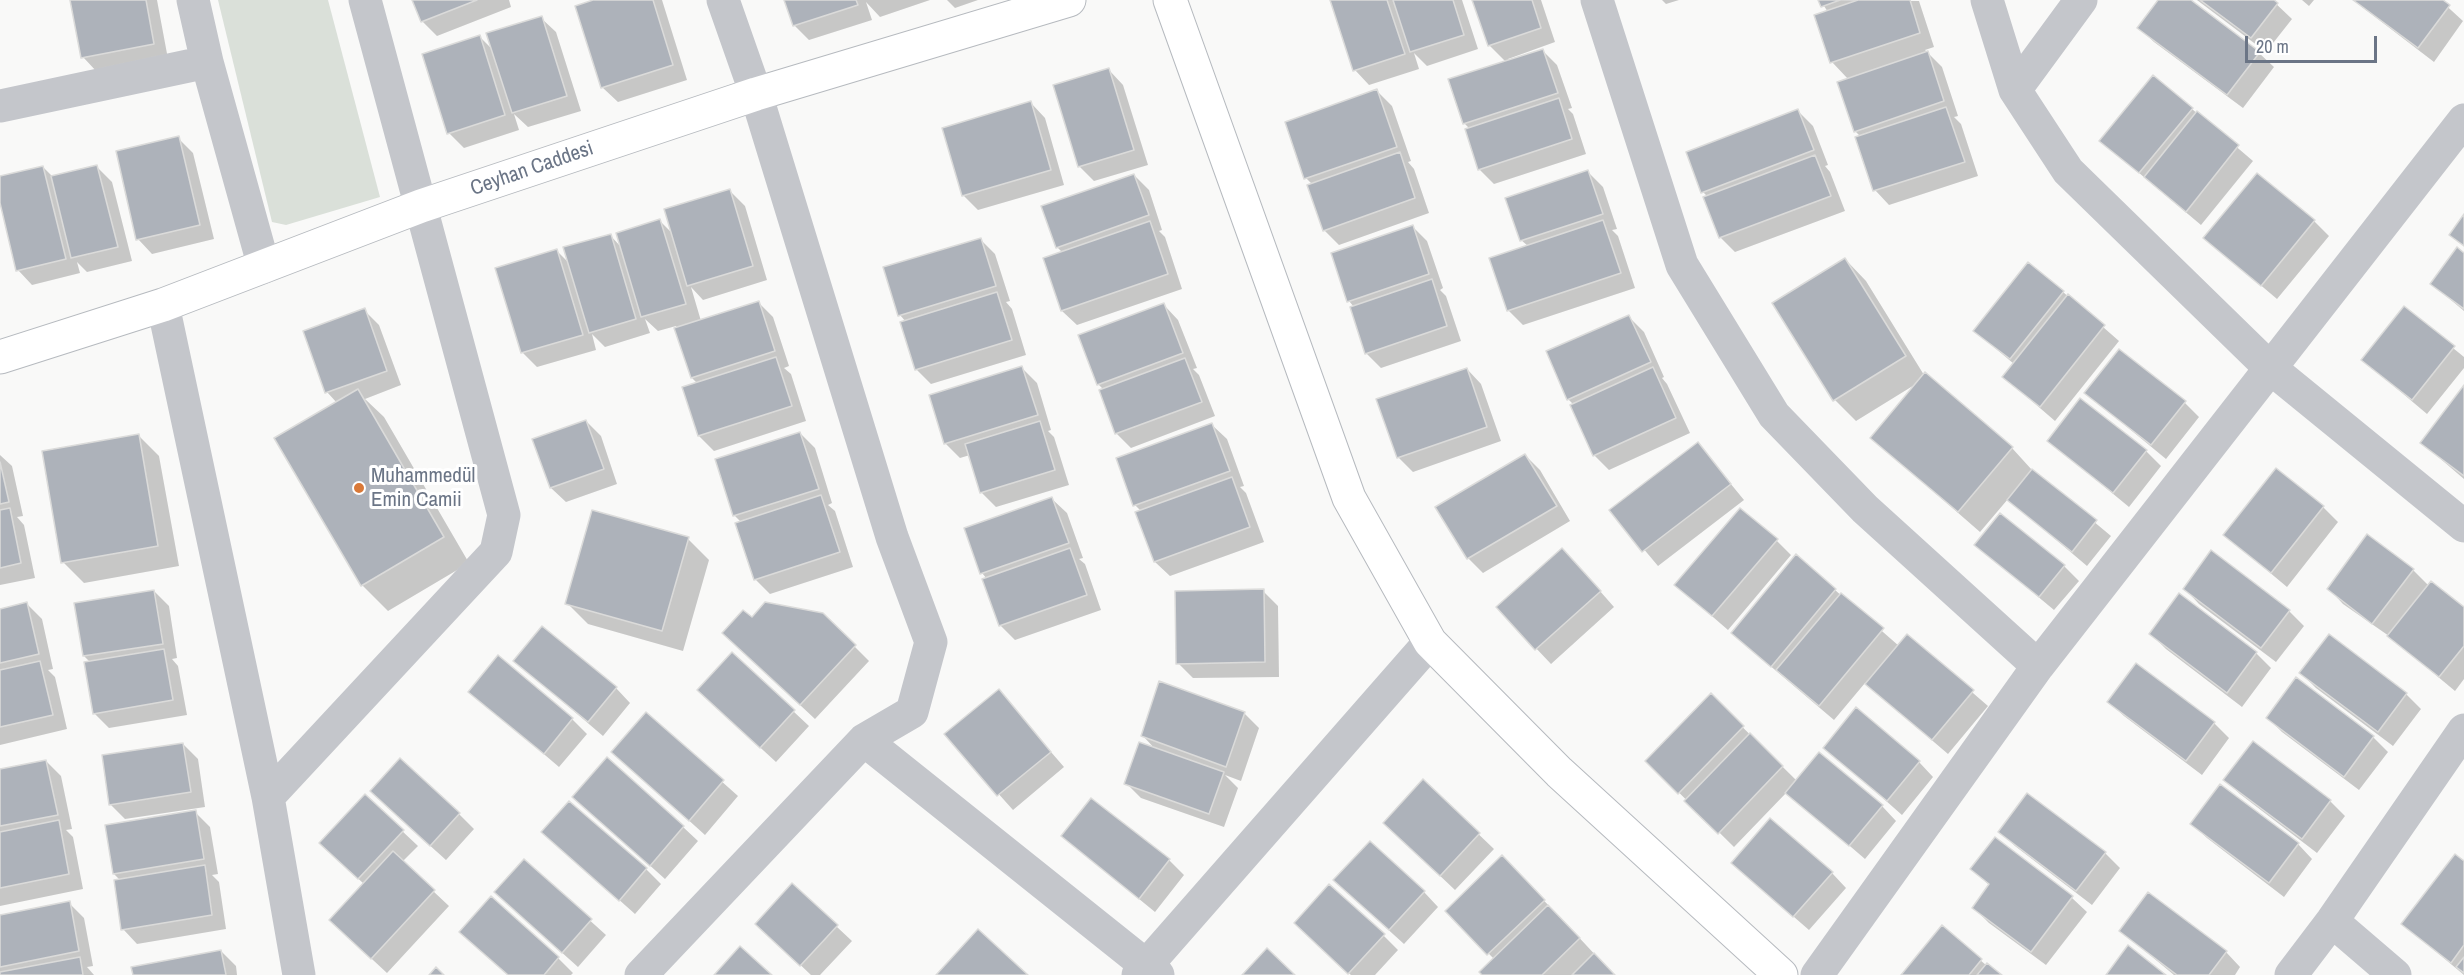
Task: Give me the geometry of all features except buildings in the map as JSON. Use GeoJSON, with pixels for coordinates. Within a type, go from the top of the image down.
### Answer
{"type":"FeatureCollection","features":[{"type":"Feature","properties":{"kind":"main road","name":"Ceyhan Caddesi"},"geometry":{"type":"LineString","coordinates":[[0,357],[163,305],[421,206],[756,94],[1070,0]]}},
{"type":"Feature","properties":{"kind":"main road"},"geometry":{"type":"LineString","coordinates":[[1170,0],[1349,498],[1430,642],[1559,772],[1781,975]]}},
{"type":"Feature","properties":{"kind":"street"},"geometry":{"type":"LineString","coordinates":[[193,0],[207,62],[264,267]]}},
{"type":"Feature","properties":{"kind":"street"},"geometry":{"type":"LineString","coordinates":[[268,797],[496,552],[504,515],[365,0]]}},
{"type":"Feature","properties":{"kind":"street"},"geometry":{"type":"LineString","coordinates":[[641,975],[864,740],[912,712],[930,642],[892,537],[756,94],[723,0]]}},
{"type":"Feature","properties":{"kind":"street"},"geometry":{"type":"LineString","coordinates":[[1597,0],[1682,265],[1774,415],[1865,509],[2038,666]]}},
{"type":"Feature","properties":{"kind":"street"},"geometry":{"type":"LineString","coordinates":[[1987,0],[2015,90],[2068,171],[2269,367],[2464,526]]}},
{"type":"Feature","properties":{"kind":"street"},"geometry":{"type":"LineString","coordinates":[[2015,90],[2080,0]]}},
{"type":"Feature","properties":{"kind":"street"},"geometry":{"type":"LineString","coordinates":[[0,106],[207,62]]}},
{"type":"Feature","properties":{"kind":"street"},"geometry":{"type":"LineString","coordinates":[[1817,975],[2038,666],[2269,367],[2464,120]]}},
{"type":"Feature","properties":{"kind":"street"},"geometry":{"type":"LineString","coordinates":[[163,305],[268,797],[299,975]]}},
{"type":"Feature","properties":{"kind":"street"},"geometry":{"type":"LineString","coordinates":[[864,740],[1148,972],[1430,642]]}},
{"type":"Feature","properties":{"kind":"street"},"geometry":{"type":"LineString","coordinates":[[2291,975],[2332,921],[2464,730]]}},
{"type":"Feature","properties":{"kind":"street"},"geometry":{"type":"LineString","coordinates":[[2332,921],[2395,975]]}},
{"type":"Feature","properties":{"kind":"shaded area"},"geometry":{"type":"Polygon","coordinates":[[[218,0],[328,0],[380,197],[286,225],[272,222],[218,0]]]}},
{"type":"Feature","properties":{"kind":"place","name":"Muhammedül Emin Camii"},"geometry":{"type":"Point","coordinates":[359,488]}}]}
